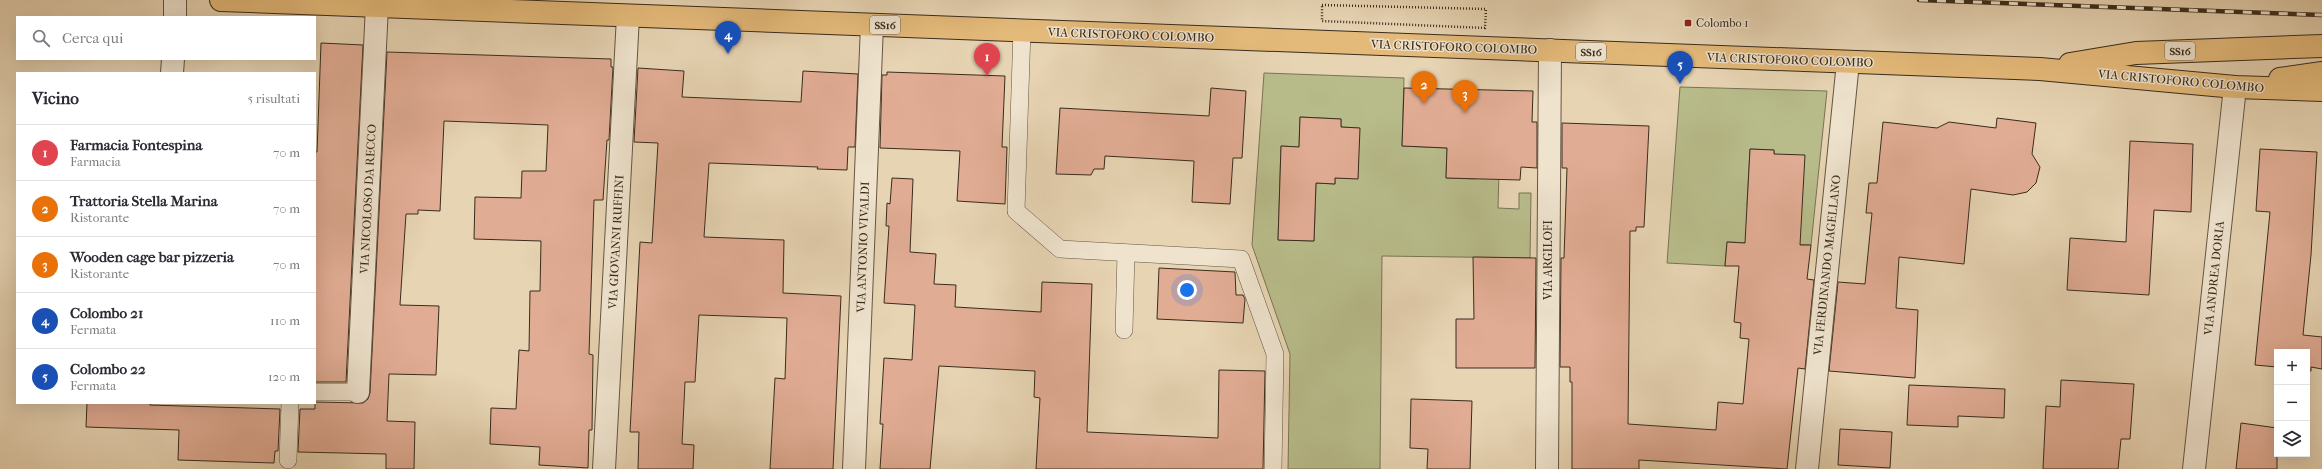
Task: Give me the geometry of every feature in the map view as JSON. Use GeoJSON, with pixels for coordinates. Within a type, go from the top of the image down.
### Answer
{"type":"FeatureCollection","features":[{"type":"Feature","properties":{"kind":"main road","name":"VIA CRISTOFORO COLOMBO"},"geometry":{"type":"LineString","coordinates":[[221,0],[2040,69],[2235,87],[2322,90]]}},
{"type":"Feature","properties":{"kind":"main road","name":"VIA CRISTOFORO COLOMBO"},"geometry":{"type":"LineString","coordinates":[[2040,69],[2136,53],[2322,46]]}},
{"type":"Feature","properties":{"kind":"main road"},"geometry":{"type":"LineString","coordinates":[[2136,53],[2322,61]]}},
{"type":"Feature","properties":{"kind":"main road"},"geometry":{"type":"LineString","coordinates":[[2235,87],[2322,73]]}},
{"type":"Feature","properties":{"kind":"street"},"geometry":{"type":"LineString","coordinates":[[175,0],[175,16]]}},
{"type":"Feature","properties":{"kind":"street","name":"VIA NICOLOSO DA RECCO"},"geometry":{"type":"LineString","coordinates":[[358,392],[377,6]]}},
{"type":"Feature","properties":{"kind":"street","name":"VIA GIOVANNI RUFFINI"},"geometry":{"type":"LineString","coordinates":[[604,469],[628,16]]}},
{"type":"Feature","properties":{"kind":"street","name":"VIA ANTONIO VIVALDI"},"geometry":{"type":"LineString","coordinates":[[854,469],[872,25]]}},
{"type":"Feature","properties":{"kind":"street","name":"VIA ARGILOFI"},"geometry":{"type":"LineString","coordinates":[[1547,469],[1550,50]]}},
{"type":"Feature","properties":{"kind":"street"},"geometry":{"type":"LineString","coordinates":[[172,72],[173,60]]}},
{"type":"Feature","properties":{"kind":"street","name":"VIA FERDINANDO MAGELLANO"},"geometry":{"type":"LineString","coordinates":[[1807,469],[1848,62]]}},
{"type":"Feature","properties":{"kind":"street","name":"VIA ANDREA DORIA"},"geometry":{"type":"LineString","coordinates":[[2194,469],[2235,87]]}},
{"type":"Feature","properties":{"kind":"lane"},"geometry":{"type":"LineString","coordinates":[[1022,30],[1016,211],[1060,249],[1240,259],[1275,354],[1273,469]]}},
{"type":"Feature","properties":{"kind":"lane"},"geometry":{"type":"LineString","coordinates":[[1124,330],[1126,253]]}},
{"type":"Feature","properties":{"kind":"lane"},"geometry":{"type":"LineString","coordinates":[[316,392],[358,392]]}},
{"type":"Feature","properties":{"kind":"lane"},"geometry":{"type":"LineString","coordinates":[[288,460],[290,404]]}},
{"type":"Feature","properties":{"kind":"path"},"geometry":{"type":"LineString","coordinates":[[1322,4],[1486,9],[1485,28],[1380,24]]}},
{"type":"Feature","properties":{"kind":"green space"},"geometry":{"type":"Polygon","coordinates":[[[1264,73],[1404,78],[1402,146],[1447,148],[1446,178],[1474,179],[1499,172],[1498,208],[1519,209],[1519,193],[1531,193],[1530,258],[1382,256],[1380,469],[1288,469],[1290,354],[1252,245],[1264,73]],[[1300,117],[1299,147],[1281,146],[1278,240],[1314,241],[1316,183],[1335,184],[1335,178],[1358,178],[1359,128],[1341,127],[1341,119],[1300,117]]]}},
{"type":"Feature","properties":{"kind":"green space"},"geometry":{"type":"Polygon","coordinates":[[[1680,87],[1827,91],[1811,245],[1727,242],[1725,266],[1667,263],[1680,87]],[[1750,149],[1747,206],[1774,154],[1774,150],[1750,149]]]}},
{"type":"Feature","properties":{"kind":"building"},"geometry":{"type":"Polygon","coordinates":[[[321,43],[363,45],[346,382],[316,382],[317,152],[321,43]]]}},
{"type":"Feature","properties":{"kind":"building"},"geometry":{"type":"Polygon","coordinates":[[[387,52],[611,59],[611,67],[613,67],[609,140],[607,140],[603,200],[594,200],[589,354],[593,355],[592,430],[589,430],[588,468],[539,465],[540,447],[490,444],[491,408],[516,409],[519,350],[529,351],[530,291],[540,291],[541,241],[474,239],[475,197],[521,198],[522,171],[546,171],[548,125],[444,121],[440,211],[418,210],[418,214],[406,214],[400,305],[439,306],[436,375],[389,374],[387,421],[415,422],[414,469],[386,469],[386,454],[298,452],[300,409],[315,409],[316,402],[363,403],[368,399],[370,393],[387,52]]]}},
{"type":"Feature","properties":{"kind":"building"},"geometry":{"type":"Polygon","coordinates":[[[638,68],[684,71],[682,97],[801,102],[803,71],[858,74],[855,147],[848,147],[847,170],[817,169],[818,167],[709,163],[704,237],[784,240],[783,293],[841,296],[833,469],[770,469],[775,378],[785,379],[787,318],[699,315],[695,382],[685,382],[682,444],[694,445],[693,469],[638,469],[639,432],[630,432],[640,242],[652,243],[658,143],[634,142],[638,68]]]}},
{"type":"Feature","properties":{"kind":"building"},"geometry":{"type":"Polygon","coordinates":[[[887,72],[1005,76],[1002,147],[1007,147],[1005,204],[957,201],[960,151],[880,148],[882,75],[887,75],[887,72]]]}},
{"type":"Feature","properties":{"kind":"building"},"geometry":{"type":"Polygon","coordinates":[[[1211,88],[1246,91],[1242,158],[1233,158],[1230,204],[1192,202],[1194,161],[1105,156],[1104,169],[1094,169],[1091,175],[1056,174],[1060,108],[1209,116],[1211,88]]]}},
{"type":"Feature","properties":{"kind":"building"},"geometry":{"type":"Polygon","coordinates":[[[1404,88],[1533,91],[1532,122],[1537,122],[1537,168],[1521,167],[1520,180],[1446,178],[1447,148],[1402,146],[1404,88]]]}},
{"type":"Feature","properties":{"kind":"building"},"geometry":{"type":"Polygon","coordinates":[[[1300,117],[1341,119],[1341,127],[1360,128],[1358,179],[1335,178],[1335,184],[1316,183],[1314,241],[1278,240],[1281,146],[1299,147],[1300,117]]]}},
{"type":"Feature","properties":{"kind":"building"},"geometry":{"type":"Polygon","coordinates":[[[1997,118],[2036,123],[2032,154],[2040,167],[2036,183],[2027,192],[2013,195],[1971,189],[1964,264],[1899,257],[1896,308],[1918,310],[1915,378],[1829,371],[1838,282],[1865,284],[1872,213],[1866,213],[1869,183],[1877,183],[1883,122],[1937,128],[1949,122],[1996,128],[1997,118]]]}},
{"type":"Feature","properties":{"kind":"building"},"geometry":{"type":"Polygon","coordinates":[[[1562,123],[1649,126],[1644,227],[1636,227],[1636,231],[1630,231],[1628,424],[1716,430],[1718,402],[1743,404],[1749,339],[1740,338],[1741,323],[1734,322],[1739,266],[1725,266],[1727,242],[1745,243],[1750,149],[1774,150],[1774,154],[1805,155],[1800,245],[1811,245],[1807,279],[1814,280],[1805,369],[1798,368],[1787,469],[1639,460],[1639,469],[1572,469],[1572,382],[1570,382],[1570,367],[1560,367],[1561,258],[1564,258],[1567,168],[1562,168],[1562,123]]]}},
{"type":"Feature","properties":{"kind":"building"},"geometry":{"type":"Polygon","coordinates":[[[2130,141],[2193,144],[2191,212],[2154,210],[2149,295],[2067,290],[2070,238],[2126,242],[2130,141]]]}},
{"type":"Feature","properties":{"kind":"building"},"geometry":{"type":"Polygon","coordinates":[[[2260,149],[2317,152],[2311,255],[2303,335],[2322,337],[2322,369],[2311,367],[2310,371],[2310,349],[2274,349],[2274,367],[2255,365],[2270,212],[2256,211],[2260,149]]]}},
{"type":"Feature","properties":{"kind":"building"},"geometry":{"type":"Polygon","coordinates":[[[892,178],[913,179],[910,252],[936,254],[934,284],[956,285],[955,307],[1041,312],[1042,282],[1092,284],[1087,432],[1218,438],[1219,370],[1265,371],[1263,469],[1036,469],[1040,398],[1034,397],[1035,371],[939,366],[930,469],[880,469],[883,424],[880,424],[884,358],[912,360],[915,305],[884,303],[889,226],[886,226],[887,203],[890,204],[892,178]]]}},
{"type":"Feature","properties":{"kind":"building"},"geometry":{"type":"Polygon","coordinates":[[[1473,257],[1536,258],[1535,368],[1456,368],[1456,319],[1474,319],[1473,257]]]}},
{"type":"Feature","properties":{"kind":"building"},"geometry":{"type":"Polygon","coordinates":[[[1159,268],[1235,272],[1236,295],[1243,295],[1245,299],[1243,323],[1157,319],[1159,268]]]}},
{"type":"Feature","properties":{"kind":"building"},"geometry":{"type":"Polygon","coordinates":[[[2061,380],[2134,384],[2130,439],[2121,439],[2118,469],[2043,469],[2046,406],[2060,407],[2061,380]]]}},
{"type":"Feature","properties":{"kind":"building"},"geometry":{"type":"Polygon","coordinates":[[[1909,385],[2005,389],[2004,418],[1958,416],[1958,427],[1907,425],[1909,385]]]}},
{"type":"Feature","properties":{"kind":"building"},"geometry":{"type":"Polygon","coordinates":[[[1411,399],[1472,401],[1470,469],[1427,469],[1428,449],[1410,448],[1411,399]]]}},
{"type":"Feature","properties":{"kind":"building"},"geometry":{"type":"Polygon","coordinates":[[[87,404],[150,404],[280,409],[278,451],[275,451],[274,463],[178,460],[179,430],[86,427],[87,404]]]}},
{"type":"Feature","properties":{"kind":"building"},"geometry":{"type":"Polygon","coordinates":[[[2241,423],[2274,428],[2274,457],[2277,457],[2277,469],[2236,469],[2241,423]]]}},
{"type":"Feature","properties":{"kind":"building"},"geometry":{"type":"Polygon","coordinates":[[[1840,429],[1892,432],[1890,468],[1838,465],[1840,429]]]}},
{"type":"Feature","properties":{"kind":"railway"},"geometry":{"type":"LineString","coordinates":[[1919,0],[2322,15]]}},
{"type":"Feature","properties":{"kind":"place","name":"Colombo 1"},"geometry":{"type":"Point","coordinates":[1688,23]}},
{"type":"Feature","properties":{"kind":"place","name":"Colombo 21"},"geometry":{"type":"Point","coordinates":[728,54]}},
{"type":"Feature","properties":{"kind":"place","name":"Farmacia Fontespina"},"geometry":{"type":"Point","coordinates":[987,76]}},
{"type":"Feature","properties":{"kind":"place","name":"Colombo 22"},"geometry":{"type":"Point","coordinates":[1680,84]}},
{"type":"Feature","properties":{"kind":"place","name":"Trattoria Stella Marina"},"geometry":{"type":"Point","coordinates":[1424,104]}},
{"type":"Feature","properties":{"kind":"place","name":"Wooden cage bar pizzeria"},"geometry":{"type":"Point","coordinates":[1465,113]}}]}
